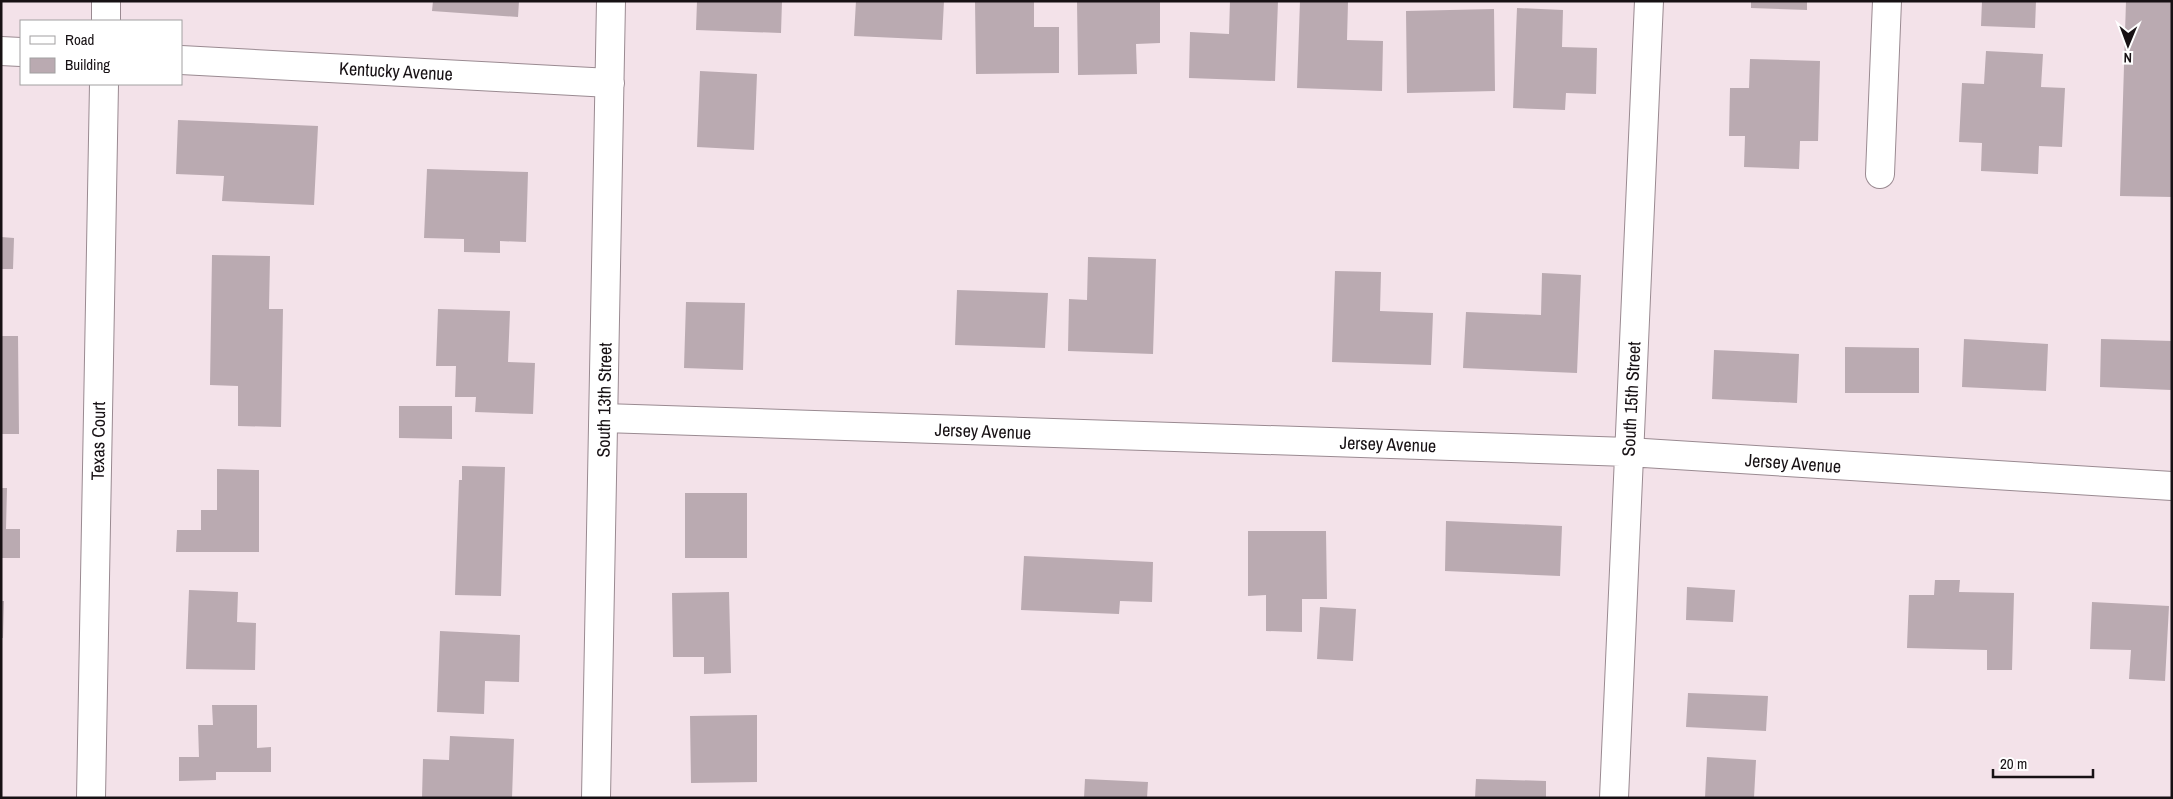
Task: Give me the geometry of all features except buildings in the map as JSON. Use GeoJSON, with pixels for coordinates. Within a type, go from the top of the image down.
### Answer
{"type":"FeatureCollection","features":[{"type":"Feature","properties":{"kind":"street"},"geometry":{"type":"LineString","coordinates":[[106,1],[106,20]]}},
{"type":"Feature","properties":{"kind":"street","name":"South 13th Street"},"geometry":{"type":"LineString","coordinates":[[596,798],[611,1]]}},
{"type":"Feature","properties":{"kind":"street","name":"South 15th Street"},"geometry":{"type":"LineString","coordinates":[[1614,798],[1649,1]]}},
{"type":"Feature","properties":{"kind":"street"},"geometry":{"type":"LineString","coordinates":[[1880,174],[1887,1]]}},
{"type":"Feature","properties":{"kind":"street"},"geometry":{"type":"LineString","coordinates":[[1,50],[20,52]]}},
{"type":"Feature","properties":{"kind":"street","name":"Kentucky Avenue"},"geometry":{"type":"LineString","coordinates":[[182,60],[610,83]]}},
{"type":"Feature","properties":{"kind":"street","name":"Texas Court"},"geometry":{"type":"LineString","coordinates":[[91,798],[104,85]]}},
{"type":"Feature","properties":{"kind":"street","name":"Jersey Avenue"},"geometry":{"type":"LineString","coordinates":[[604,418],[1628,452],[2172,486]]}}]}
